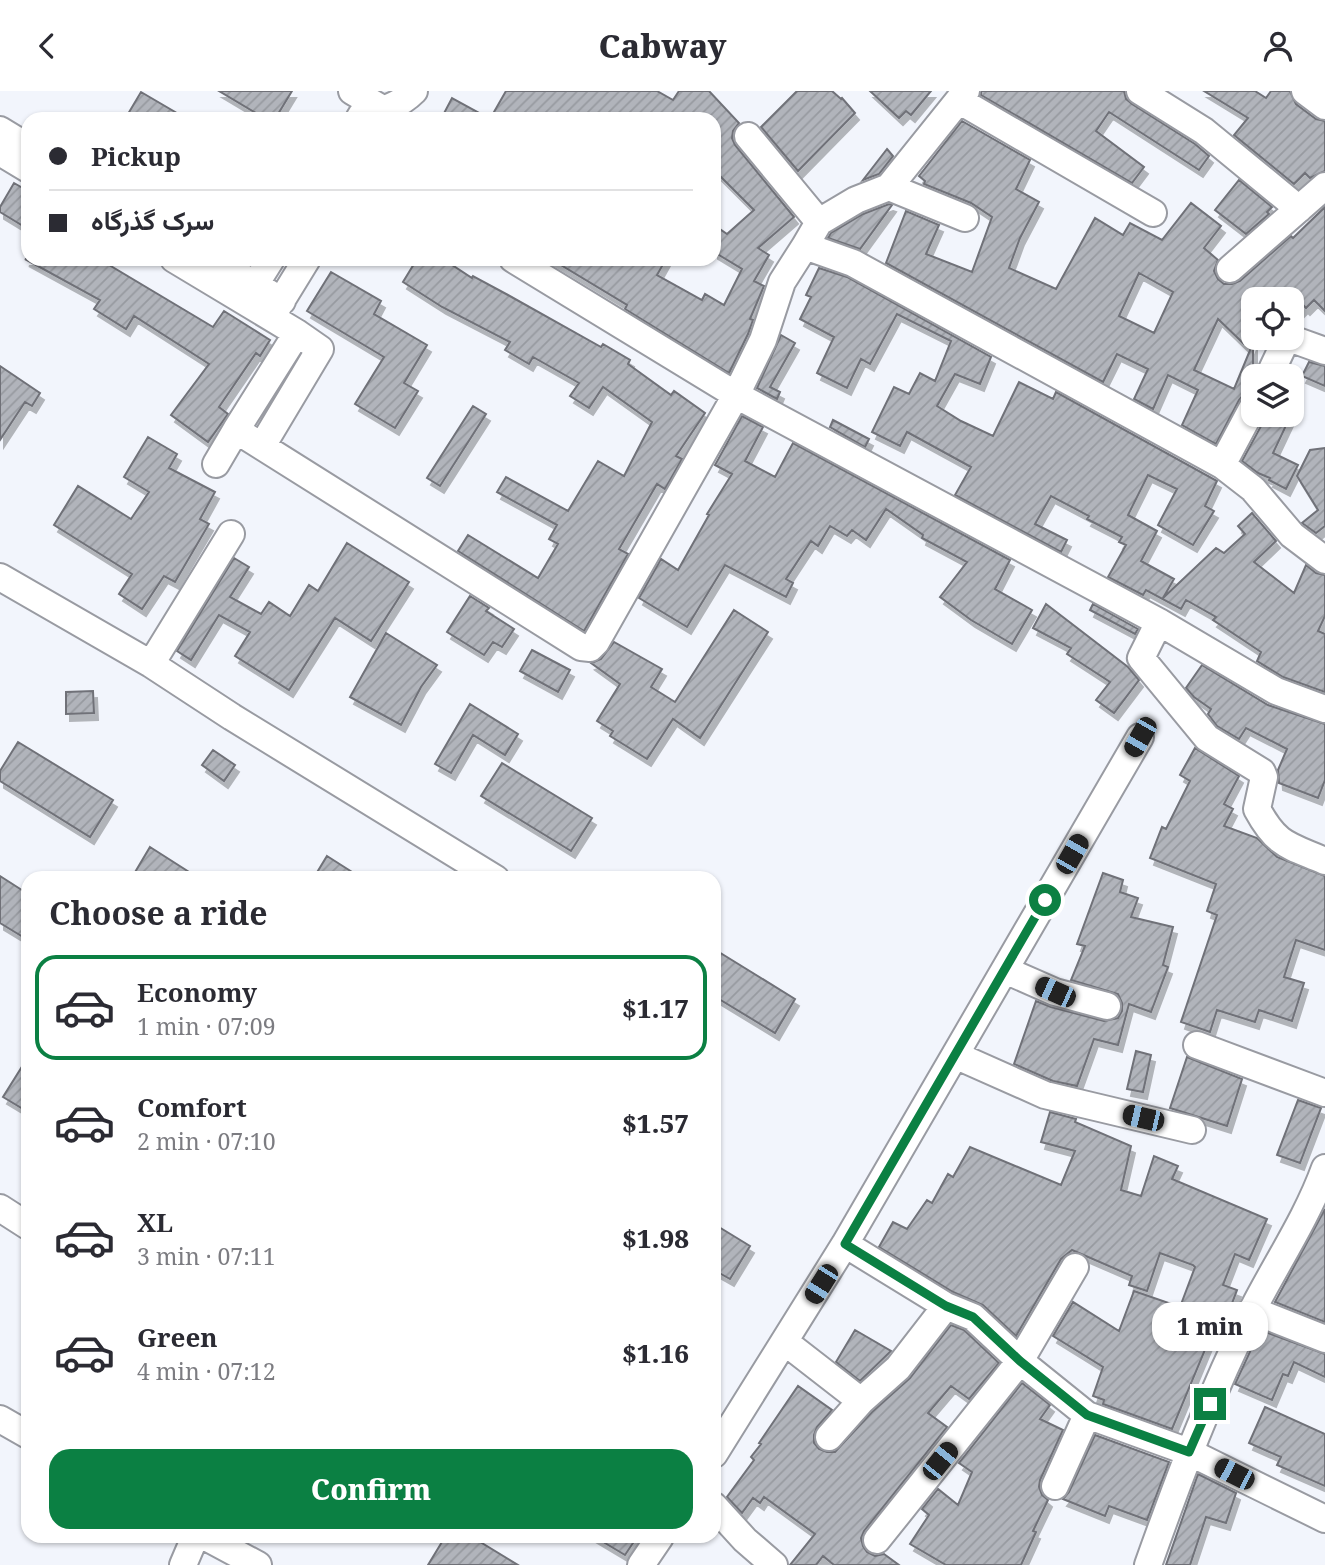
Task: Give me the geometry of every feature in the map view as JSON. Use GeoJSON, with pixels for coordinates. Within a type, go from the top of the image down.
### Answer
{"type":"FeatureCollection","features":[{"type":"Feature","properties":{"kind":"street"},"geometry":{"type":"LineString","coordinates":[[352,91],[380,112]]}},
{"type":"Feature","properties":{"kind":"street"},"geometry":{"type":"LineString","coordinates":[[388,112],[414,91]]}},
{"type":"Feature","properties":{"kind":"street"},"geometry":{"type":"LineString","coordinates":[[1140,91],[1204,131],[1299,209]]}},
{"type":"Feature","properties":{"kind":"street"},"geometry":{"type":"LineString","coordinates":[[1305,91],[1325,106]]}},
{"type":"Feature","properties":{"kind":"street"},"geometry":{"type":"LineString","coordinates":[[236,430],[581,647],[590,648],[623,597],[736,395],[763,340],[782,282],[819,222],[856,200],[889,187],[963,96],[1153,213]]}},
{"type":"Feature","properties":{"kind":"street"},"geometry":{"type":"LineString","coordinates":[[0,130],[21,143]]}},
{"type":"Feature","properties":{"kind":"street"},"geometry":{"type":"LineString","coordinates":[[748,136],[819,222]]}},
{"type":"Feature","properties":{"kind":"street"},"geometry":{"type":"LineString","coordinates":[[0,152],[21,165]]}},
{"type":"Feature","properties":{"kind":"street"},"geometry":{"type":"LineString","coordinates":[[1230,268],[1325,186]]}},
{"type":"Feature","properties":{"kind":"street"},"geometry":{"type":"LineString","coordinates":[[889,187],[965,218]]}},
{"type":"Feature","properties":{"kind":"street"},"geometry":{"type":"LineString","coordinates":[[805,246],[853,263],[1222,465],[1254,489],[1292,535],[1325,560]]}},
{"type":"Feature","properties":{"kind":"street"},"geometry":{"type":"LineString","coordinates":[[190,266],[250,293],[277,309],[297,333],[320,349],[262,446]]}},
{"type":"Feature","properties":{"kind":"street"},"geometry":{"type":"LineString","coordinates":[[221,266],[250,293]]}},
{"type":"Feature","properties":{"kind":"street"},"geometry":{"type":"LineString","coordinates":[[250,293],[267,266]]}},
{"type":"Feature","properties":{"kind":"street"},"geometry":{"type":"LineString","coordinates":[[277,309],[303,266]]}},
{"type":"Feature","properties":{"kind":"street"},"geometry":{"type":"LineString","coordinates":[[524,266],[736,395],[1159,622],[1276,691],[1325,709]]}},
{"type":"Feature","properties":{"kind":"street"},"geometry":{"type":"LineString","coordinates":[[216,464],[297,333]]}},
{"type":"Feature","properties":{"kind":"street"},"geometry":{"type":"LineString","coordinates":[[1304,344],[1325,351]]}},
{"type":"Feature","properties":{"kind":"street"},"geometry":{"type":"LineString","coordinates":[[1222,465],[1242,427]]}},
{"type":"Feature","properties":{"kind":"street"},"geometry":{"type":"LineString","coordinates":[[150,664],[231,534]]}},
{"type":"Feature","properties":{"kind":"street"},"geometry":{"type":"LineString","coordinates":[[0,577],[150,664],[483,871]]}},
{"type":"Feature","properties":{"kind":"street"},"geometry":{"type":"LineString","coordinates":[[1159,622],[1140,658],[1208,738],[1262,772],[1264,777],[1257,809],[1273,835],[1280,842],[1325,861]]}},
{"type":"Feature","properties":{"kind":"street"},"geometry":{"type":"LineString","coordinates":[[721,1443],[845,1244],[1140,737]]}},
{"type":"Feature","properties":{"kind":"street"},"geometry":{"type":"LineString","coordinates":[[1005,970],[1055,992],[1107,1006]]}},
{"type":"Feature","properties":{"kind":"street"},"geometry":{"type":"LineString","coordinates":[[1197,1045],[1325,1093]]}},
{"type":"Feature","properties":{"kind":"street"},"geometry":{"type":"LineString","coordinates":[[956,1055],[1045,1095],[1192,1130]]}},
{"type":"Feature","properties":{"kind":"street"},"geometry":{"type":"LineString","coordinates":[[1148,1565],[1189,1452],[1252,1310],[1312,1202],[1325,1168]]}},
{"type":"Feature","properties":{"kind":"street"},"geometry":{"type":"LineString","coordinates":[[0,1208],[21,1222]]}},
{"type":"Feature","properties":{"kind":"street"},"geometry":{"type":"LineString","coordinates":[[845,1244],[946,1306],[973,1317],[1020,1361],[1087,1415],[1189,1452],[1325,1519]]}},
{"type":"Feature","properties":{"kind":"street"},"geometry":{"type":"LineString","coordinates":[[877,1540],[1020,1361],[1075,1267]]}},
{"type":"Feature","properties":{"kind":"street"},"geometry":{"type":"LineString","coordinates":[[829,1437],[861,1401],[898,1368],[946,1306]]}},
{"type":"Feature","properties":{"kind":"street"},"geometry":{"type":"LineString","coordinates":[[1252,1310],[1325,1339]]}},
{"type":"Feature","properties":{"kind":"street"},"geometry":{"type":"LineString","coordinates":[[785,1342],[861,1401]]}},
{"type":"Feature","properties":{"kind":"street"},"geometry":{"type":"LineString","coordinates":[[1055,1486],[1087,1415]]}},
{"type":"Feature","properties":{"kind":"street"},"geometry":{"type":"LineString","coordinates":[[0,1419],[21,1431]]}},
{"type":"Feature","properties":{"kind":"street"},"geometry":{"type":"LineString","coordinates":[[721,1514],[744,1540],[774,1565]]}},
{"type":"Feature","properties":{"kind":"street"},"geometry":{"type":"LineString","coordinates":[[183,1565],[192,1543]]}},
{"type":"Feature","properties":{"kind":"street"},"geometry":{"type":"LineString","coordinates":[[217,1543],[258,1565]]}},
{"type":"Feature","properties":{"kind":"street"},"geometry":{"type":"LineString","coordinates":[[641,1565],[656,1543]]}},
{"type":"Feature","properties":{"kind":"building"},"geometry":{"type":"Polygon","coordinates":[[[219,91],[292,91],[279,112],[254,112],[219,91]]]}},
{"type":"Feature","properties":{"kind":"building"},"geometry":{"type":"Polygon","coordinates":[[[506,91],[657,91],[673,100],[679,91],[709,91],[739,123],[733,131],[735,145],[794,217],[758,248],[769,255],[754,281],[764,286],[750,319],[753,320],[748,334],[729,373],[625,309],[627,305],[563,266],[662,266],[657,275],[702,300],[705,294],[724,305],[742,269],[721,256],[721,230],[727,234],[754,210],[721,177],[721,112],[494,112],[506,91]]]}},
{"type":"Feature","properties":{"kind":"building"},"geometry":{"type":"Polygon","coordinates":[[[797,91],[832,91],[855,113],[798,171],[761,127],[797,91]]]}},
{"type":"Feature","properties":{"kind":"building"},"geometry":{"type":"Polygon","coordinates":[[[870,91],[931,91],[911,115],[906,111],[899,118],[870,91]]]}},
{"type":"Feature","properties":{"kind":"building"},"geometry":{"type":"Polygon","coordinates":[[[981,91],[1124,91],[1126,99],[1132,104],[1195,144],[1209,156],[1199,170],[1109,112],[1096,131],[1144,167],[1132,183],[981,95],[981,91]]]}},
{"type":"Feature","properties":{"kind":"building"},"geometry":{"type":"Polygon","coordinates":[[[1204,91],[1255,91],[1266,98],[1271,91],[1290,91],[1296,104],[1316,119],[1325,121],[1325,171],[1310,178],[1305,173],[1294,184],[1234,135],[1248,118],[1204,91]]]}},
{"type":"Feature","properties":{"kind":"building"},"geometry":{"type":"Polygon","coordinates":[[[141,92],[175,112],[129,112],[141,92]]]}},
{"type":"Feature","properties":{"kind":"building"},"geometry":{"type":"Polygon","coordinates":[[[452,98],[477,112],[445,112],[452,98]]]}},
{"type":"Feature","properties":{"kind":"building"},"geometry":{"type":"Polygon","coordinates":[[[962,121],[1030,160],[1016,189],[1039,202],[1020,238],[1009,268],[1056,289],[1095,218],[1123,235],[1130,223],[1162,240],[1191,203],[1221,226],[1204,248],[1218,260],[1214,271],[1218,279],[1224,284],[1232,284],[1240,281],[1291,236],[1293,238],[1325,207],[1325,311],[1314,300],[1306,308],[1304,306],[1304,287],[1241,287],[1241,341],[1218,319],[1194,370],[1234,389],[1241,372],[1241,398],[1216,444],[1182,425],[1198,390],[1168,375],[1153,409],[1134,399],[1148,369],[1117,354],[1103,382],[886,263],[906,211],[939,225],[926,254],[972,272],[992,217],[971,203],[924,184],[925,181],[919,176],[962,121]],[[1139,273],[1119,316],[1154,333],[1173,292],[1139,273]]]}},
{"type":"Feature","properties":{"kind":"building"},"geometry":{"type":"Polygon","coordinates":[[[887,149],[893,156],[879,174],[863,180],[887,149]]]}},
{"type":"Feature","properties":{"kind":"building"},"geometry":{"type":"Polygon","coordinates":[[[1239,180],[1272,207],[1267,212],[1269,214],[1246,234],[1215,210],[1239,180]]]}},
{"type":"Feature","properties":{"kind":"building"},"geometry":{"type":"Polygon","coordinates":[[[14,183],[21,187],[21,225],[0,212],[0,207],[14,183]]]}},
{"type":"Feature","properties":{"kind":"building"},"geometry":{"type":"Polygon","coordinates":[[[892,205],[860,249],[828,238],[831,233],[863,214],[892,205]]]}},
{"type":"Feature","properties":{"kind":"building"},"geometry":{"type":"Polygon","coordinates":[[[38,266],[111,266],[213,327],[224,311],[270,340],[260,356],[256,353],[219,407],[228,414],[208,442],[171,415],[209,364],[134,316],[126,329],[94,309],[100,300],[38,266]]]}},
{"type":"Feature","properties":{"kind":"building"},"geometry":{"type":"Polygon","coordinates":[[[413,266],[454,266],[601,347],[603,344],[630,360],[628,364],[671,395],[674,391],[705,413],[676,456],[682,459],[665,489],[657,484],[619,549],[628,554],[584,631],[458,551],[468,535],[538,578],[558,544],[549,539],[557,525],[497,492],[506,477],[568,511],[598,461],[624,476],[652,422],[603,387],[589,408],[570,396],[579,383],[533,357],[529,364],[505,350],[510,342],[442,307],[403,282],[413,266]]]}},
{"type":"Feature","properties":{"kind":"building"},"geometry":{"type":"Polygon","coordinates":[[[819,268],[847,277],[991,357],[980,384],[955,374],[937,406],[961,421],[993,436],[1019,382],[1053,399],[1056,392],[1217,481],[1205,506],[1214,511],[1193,545],[1158,525],[1177,489],[1148,475],[1128,515],[1157,531],[1141,561],[1174,579],[1163,598],[1216,548],[1224,553],[1245,534],[1238,526],[1252,513],[1276,541],[1254,562],[1294,593],[1306,565],[1316,573],[1325,575],[1325,616],[1318,631],[1325,634],[1325,692],[1283,677],[1257,661],[1261,652],[1213,620],[1216,617],[1186,600],[1181,609],[1146,590],[1143,595],[1108,577],[1126,545],[1119,542],[1122,537],[1087,519],[1089,516],[1051,496],[1035,524],[1067,540],[1061,552],[955,495],[971,467],[907,432],[900,446],[872,432],[894,387],[909,394],[920,373],[935,381],[951,341],[897,314],[870,364],[861,359],[847,388],[817,373],[834,337],[800,319],[811,297],[806,295],[819,268]]]}},
{"type":"Feature","properties":{"kind":"building"},"geometry":{"type":"Polygon","coordinates":[[[331,272],[381,301],[374,314],[427,345],[404,383],[418,391],[395,428],[355,404],[384,357],[307,311],[331,272]]]}},
{"type":"Feature","properties":{"kind":"building"},"geometry":{"type":"Polygon","coordinates":[[[781,335],[795,343],[770,387],[780,392],[777,399],[757,388],[781,335]]]}},
{"type":"Feature","properties":{"kind":"building"},"geometry":{"type":"Polygon","coordinates":[[[1250,350],[1253,350],[1253,364],[1244,364],[1250,350]]]}},
{"type":"Feature","properties":{"kind":"building"},"geometry":{"type":"Polygon","coordinates":[[[1309,362],[1325,366],[1325,386],[1304,377],[1309,362]]]}},
{"type":"Feature","properties":{"kind":"building"},"geometry":{"type":"Polygon","coordinates":[[[0,366],[40,393],[32,406],[25,402],[0,440],[0,366]]]}},
{"type":"Feature","properties":{"kind":"building"},"geometry":{"type":"Polygon","coordinates":[[[473,406],[486,414],[440,486],[427,478],[473,406]]]}},
{"type":"Feature","properties":{"kind":"building"},"geometry":{"type":"Polygon","coordinates":[[[742,416],[763,427],[745,461],[775,477],[793,443],[1010,560],[995,589],[1032,610],[1012,644],[971,620],[940,597],[967,562],[922,538],[923,535],[886,509],[866,540],[852,530],[847,536],[830,526],[818,546],[811,541],[786,579],[793,583],[786,597],[725,565],[687,627],[639,598],[661,559],[678,570],[709,515],[707,514],[732,474],[715,465],[742,416]]]}},
{"type":"Feature","properties":{"kind":"building"},"geometry":{"type":"Polygon","coordinates":[[[833,420],[869,439],[865,447],[830,427],[833,420]]]}},
{"type":"Feature","properties":{"kind":"building"},"geometry":{"type":"Polygon","coordinates":[[[1260,427],[1285,427],[1273,453],[1298,465],[1286,489],[1242,461],[1260,427]]]}},
{"type":"Feature","properties":{"kind":"building"},"geometry":{"type":"Polygon","coordinates":[[[148,437],[177,454],[169,468],[215,492],[200,519],[209,524],[175,582],[164,576],[142,609],[119,594],[132,574],[54,525],[78,486],[131,519],[149,492],[124,477],[148,437]]]}},
{"type":"Feature","properties":{"kind":"building"},"geometry":{"type":"Polygon","coordinates":[[[1325,448],[1325,526],[1316,533],[1302,523],[1318,510],[1297,476],[1310,450],[1325,448]]]}},
{"type":"Feature","properties":{"kind":"building"},"geometry":{"type":"Polygon","coordinates":[[[347,543],[409,582],[371,641],[335,618],[289,690],[235,656],[250,632],[219,615],[191,660],[177,651],[234,558],[249,567],[230,597],[261,614],[269,602],[290,616],[309,585],[318,591],[347,543]]]}},
{"type":"Feature","properties":{"kind":"building"},"geometry":{"type":"Polygon","coordinates":[[[470,596],[489,608],[486,611],[514,629],[502,647],[493,642],[484,655],[447,632],[470,596]]]}},
{"type":"Feature","properties":{"kind":"building"},"geometry":{"type":"Polygon","coordinates":[[[1046,604],[1128,667],[1139,680],[1114,713],[1096,700],[1110,682],[1067,654],[1071,648],[1033,628],[1046,604]]]}},
{"type":"Feature","properties":{"kind":"building"},"geometry":{"type":"Polygon","coordinates":[[[1093,604],[1138,629],[1135,634],[1090,610],[1093,604]]]}},
{"type":"Feature","properties":{"kind":"building"},"geometry":{"type":"Polygon","coordinates":[[[734,610],[768,632],[700,738],[673,719],[647,759],[610,736],[613,731],[597,721],[620,684],[591,663],[601,659],[614,642],[662,669],[651,687],[675,702],[734,610]]]}},
{"type":"Feature","properties":{"kind":"building"},"geometry":{"type":"Polygon","coordinates":[[[386,633],[437,665],[421,687],[401,725],[350,697],[386,633]]]}},
{"type":"Feature","properties":{"kind":"building"},"geometry":{"type":"Polygon","coordinates":[[[532,650],[570,670],[558,692],[520,671],[532,650]]]}},
{"type":"Feature","properties":{"kind":"building"},"geometry":{"type":"Polygon","coordinates":[[[1202,665],[1268,705],[1325,724],[1325,780],[1318,798],[1279,783],[1278,770],[1287,749],[1246,728],[1239,739],[1217,726],[1208,714],[1211,709],[1186,688],[1202,665]]]}},
{"type":"Feature","properties":{"kind":"building"},"geometry":{"type":"Polygon","coordinates":[[[93,691],[94,713],[66,714],[66,692],[93,691]]]}},
{"type":"Feature","properties":{"kind":"building"},"geometry":{"type":"Polygon","coordinates":[[[470,704],[518,734],[505,755],[473,735],[451,773],[435,764],[470,704]]]}},
{"type":"Feature","properties":{"kind":"building"},"geometry":{"type":"Polygon","coordinates":[[[18,742],[113,800],[90,837],[0,781],[0,771],[18,742]]]}},
{"type":"Feature","properties":{"kind":"building"},"geometry":{"type":"Polygon","coordinates":[[[1195,748],[1239,776],[1224,804],[1233,809],[1224,826],[1257,838],[1277,857],[1325,876],[1325,950],[1296,940],[1284,977],[1304,983],[1292,1021],[1259,1010],[1255,1022],[1217,1010],[1210,1032],[1181,1022],[1217,915],[1207,911],[1216,884],[1150,858],[1162,827],[1166,829],[1190,781],[1180,775],[1195,748]]]}},
{"type":"Feature","properties":{"kind":"building"},"geometry":{"type":"Polygon","coordinates":[[[213,750],[235,765],[224,781],[202,765],[213,750]]]}},
{"type":"Feature","properties":{"kind":"building"},"geometry":{"type":"Polygon","coordinates":[[[502,763],[592,818],[571,851],[481,796],[502,763]]]}},
{"type":"Feature","properties":{"kind":"building"},"geometry":{"type":"Polygon","coordinates":[[[150,847],[188,871],[136,871],[150,847]]]}},
{"type":"Feature","properties":{"kind":"building"},"geometry":{"type":"Polygon","coordinates":[[[327,856],[350,871],[318,871],[327,856]]]}},
{"type":"Feature","properties":{"kind":"building"},"geometry":{"type":"Polygon","coordinates":[[[1103,873],[1123,880],[1120,892],[1138,898],[1131,917],[1173,927],[1163,965],[1168,967],[1151,1012],[1129,1004],[1118,1045],[1094,1039],[1077,1086],[1053,1081],[1014,1064],[1036,1001],[1104,1021],[1118,1018],[1122,1011],[1118,994],[1071,980],[1085,946],[1077,944],[1103,873]]]}},
{"type":"Feature","properties":{"kind":"building"},"geometry":{"type":"Polygon","coordinates":[[[0,876],[21,890],[21,936],[0,923],[0,876]]]}},
{"type":"Feature","properties":{"kind":"building"},"geometry":{"type":"Polygon","coordinates":[[[721,953],[795,999],[775,1033],[721,1000],[721,953]]]}},
{"type":"Feature","properties":{"kind":"building"},"geometry":{"type":"Polygon","coordinates":[[[1136,1051],[1151,1055],[1143,1092],[1127,1089],[1136,1051]]]}},
{"type":"Feature","properties":{"kind":"building"},"geometry":{"type":"Polygon","coordinates":[[[1187,1057],[1242,1079],[1227,1126],[1170,1108],[1187,1057]]]}},
{"type":"Feature","properties":{"kind":"building"},"geometry":{"type":"Polygon","coordinates":[[[21,1068],[21,1108],[3,1097],[21,1068]]]}},
{"type":"Feature","properties":{"kind":"building"},"geometry":{"type":"Polygon","coordinates":[[[1298,1100],[1321,1108],[1300,1163],[1277,1155],[1298,1100]]]}},
{"type":"Feature","properties":{"kind":"building"},"geometry":{"type":"Polygon","coordinates":[[[1050,1112],[1076,1119],[1075,1122],[1131,1146],[1121,1190],[1141,1196],[1154,1156],[1178,1166],[1172,1179],[1267,1219],[1249,1260],[1235,1254],[1223,1285],[1237,1290],[1217,1343],[1209,1340],[1172,1429],[1103,1404],[1104,1400],[1093,1396],[1103,1367],[1053,1336],[1073,1302],[1119,1331],[1134,1291],[1180,1307],[1195,1267],[1193,1265],[1160,1253],[1147,1291],[1129,1285],[1132,1276],[1072,1250],[1061,1259],[1016,1336],[983,1305],[953,1292],[879,1247],[893,1222],[907,1229],[927,1200],[932,1203],[948,1174],[953,1177],[970,1147],[1061,1185],[1075,1151],[1041,1142],[1050,1112]]]}},
{"type":"Feature","properties":{"kind":"building"},"geometry":{"type":"Polygon","coordinates":[[[1325,1209],[1325,1322],[1275,1302],[1325,1209]]]}},
{"type":"Feature","properties":{"kind":"building"},"geometry":{"type":"Polygon","coordinates":[[[721,1228],[750,1246],[730,1279],[721,1274],[721,1228]]]}},
{"type":"Feature","properties":{"kind":"building"},"geometry":{"type":"Polygon","coordinates":[[[951,1325],[964,1330],[999,1363],[969,1399],[951,1386],[928,1413],[947,1427],[864,1531],[861,1538],[867,1552],[875,1556],[884,1554],[899,1565],[834,1565],[823,1556],[816,1565],[790,1565],[815,1534],[764,1497],[760,1503],[753,1498],[742,1513],[727,1497],[754,1460],[751,1457],[761,1444],[759,1443],[798,1386],[832,1410],[817,1427],[814,1443],[819,1449],[835,1452],[872,1412],[910,1378],[951,1325]]]}},
{"type":"Feature","properties":{"kind":"building"},"geometry":{"type":"Polygon","coordinates":[[[855,1330],[891,1351],[860,1381],[836,1362],[855,1330]]]}},
{"type":"Feature","properties":{"kind":"building"},"geometry":{"type":"Polygon","coordinates":[[[1260,1330],[1325,1354],[1325,1377],[1294,1362],[1288,1376],[1283,1374],[1272,1400],[1235,1384],[1260,1330]]]}},
{"type":"Feature","properties":{"kind":"building"},"geometry":{"type":"Polygon","coordinates":[[[1022,1383],[1050,1405],[1040,1419],[1063,1430],[1040,1480],[1042,1495],[1048,1500],[1033,1531],[1036,1532],[1021,1565],[946,1565],[910,1544],[929,1515],[922,1509],[938,1489],[958,1505],[972,1472],[959,1463],[1022,1383]]]}},
{"type":"Feature","properties":{"kind":"building"},"geometry":{"type":"Polygon","coordinates":[[[1265,1407],[1325,1434],[1325,1486],[1277,1465],[1281,1457],[1249,1443],[1265,1407]]]}},
{"type":"Feature","properties":{"kind":"building"},"geometry":{"type":"Polygon","coordinates":[[[1095,1435],[1169,1462],[1147,1520],[1109,1506],[1105,1516],[1063,1499],[1069,1492],[1095,1435]]]}},
{"type":"Feature","properties":{"kind":"building"},"geometry":{"type":"Polygon","coordinates":[[[1198,1474],[1236,1493],[1226,1523],[1206,1517],[1190,1565],[1166,1565],[1198,1474]]]}},
{"type":"Feature","properties":{"kind":"building"},"geometry":{"type":"Polygon","coordinates":[[[441,1543],[482,1543],[518,1565],[428,1565],[441,1543]]]}},
{"type":"Feature","properties":{"kind":"building"},"geometry":{"type":"Polygon","coordinates":[[[605,1543],[633,1543],[625,1555],[605,1543]]]}},
{"type":"Feature","properties":{"kind":"route"},"geometry":{"type":"LineString","coordinates":[[1045,900],[845,1244],[946,1306],[973,1317],[1020,1361],[1087,1415],[1189,1452],[1210,1404]]}}]}
